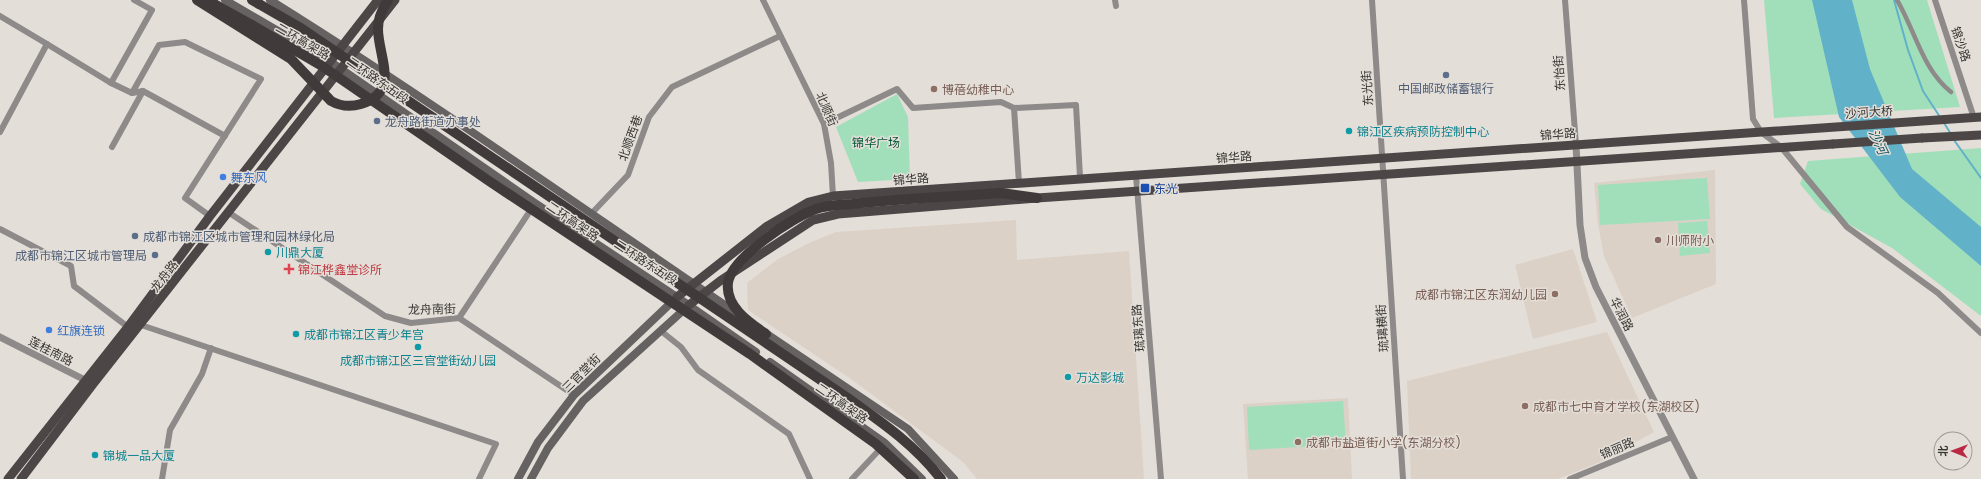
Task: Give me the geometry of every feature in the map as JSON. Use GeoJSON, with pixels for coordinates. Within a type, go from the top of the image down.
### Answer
{"type":"FeatureCollection","features":[{"type":"Feature","properties":{"kind":"highway"},"geometry":{"type":"LineString","coordinates":[[196,0],[291,59],[331,101],[337,104],[350,106],[356,106],[373,99],[378,95],[384,83],[385,70],[378,30],[379,18],[388,0]]}},
{"type":"Feature","properties":{"kind":"highway","name":"二环高架路"},"geometry":{"type":"LineString","coordinates":[[207,0],[322,66],[489,181],[750,354],[876,444],[914,479]]}},
{"type":"Feature","properties":{"kind":"highway","name":"二环高架路"},"geometry":{"type":"LineString","coordinates":[[252,0],[299,27],[849,399],[900,436],[931,466],[941,479]]}},
{"type":"Feature","properties":{"kind":"highway"},"geometry":{"type":"LineString","coordinates":[[849,399],[826,376],[750,323],[736,310],[730,296],[728,284],[733,269],[758,243],[816,209],[884,200],[1001,193],[1037,198]]}},
{"type":"Feature","properties":{"kind":"main road","name":"二环路东五段"},"geometry":{"type":"LineString","coordinates":[[225,0],[342,69],[535,203],[689,305],[885,443],[922,479]]}},
{"type":"Feature","properties":{"kind":"main road","name":"二环路东五段"},"geometry":{"type":"LineString","coordinates":[[270,0],[344,46],[908,429],[954,479]]}},
{"type":"Feature","properties":{"kind":"main road"},"geometry":{"type":"LineString","coordinates":[[8,479],[89,382],[210,216],[344,46],[378,0]]}},
{"type":"Feature","properties":{"kind":"main road","name":"龙舟路"},"geometry":{"type":"LineString","coordinates":[[21,479],[89,382],[141,325],[228,212],[396,0]]}},
{"type":"Feature","properties":{"kind":"main road","name":"沙河大桥"},"geometry":{"type":"LineString","coordinates":[[1824,127],[1978,117]]}},
{"type":"Feature","properties":{"kind":"main road","name":"锦华路"},"geometry":{"type":"LineString","coordinates":[[677,297],[766,226],[809,202],[833,196],[1382,159],[1824,127]]}},
{"type":"Feature","properties":{"kind":"main road"},"geometry":{"type":"LineString","coordinates":[[689,305],[707,293],[720,281],[813,220],[838,214],[1037,198],[1781,147],[1981,135]]}},
{"type":"Feature","properties":{"kind":"main road","name":"三官堂街"},"geometry":{"type":"LineString","coordinates":[[518,479],[538,442],[574,395],[677,297]]}},
{"type":"Feature","properties":{"kind":"main road","name":"三官堂街"},"geometry":{"type":"LineString","coordinates":[[531,479],[548,448],[584,401],[689,305]]}},
{"type":"Feature","properties":{"kind":"street"},"geometry":{"type":"LineString","coordinates":[[110,82],[152,10],[134,0]]}},
{"type":"Feature","properties":{"kind":"street","name":"北顺街"},"geometry":{"type":"LineString","coordinates":[[763,0],[824,124],[831,163],[833,196]]}},
{"type":"Feature","properties":{"kind":"street","name":"东光街"},"geometry":{"type":"LineString","coordinates":[[1372,0],[1384,175]]}},
{"type":"Feature","properties":{"kind":"street","name":"东怡街"},"geometry":{"type":"LineString","coordinates":[[1565,0],[1576,145]]}},
{"type":"Feature","properties":{"kind":"street"},"geometry":{"type":"LineString","coordinates":[[1744,0],[1753,119],[1761,132],[1781,147],[1847,227],[1938,293],[1981,333]]}},
{"type":"Feature","properties":{"kind":"street"},"geometry":{"type":"LineString","coordinates":[[1897,0],[1918,48],[1941,84],[1951,92]]}},
{"type":"Feature","properties":{"kind":"street","name":"锦沙路"},"geometry":{"type":"LineString","coordinates":[[1935,0],[1978,117]]}},
{"type":"Feature","properties":{"kind":"street"},"geometry":{"type":"LineString","coordinates":[[0,16],[110,82],[132,93],[143,91],[225,136]]}},
{"type":"Feature","properties":{"kind":"street","name":"北顺西巷"},"geometry":{"type":"LineString","coordinates":[[592,213],[628,175],[649,117],[672,87],[780,36]]}},
{"type":"Feature","properties":{"kind":"street"},"geometry":{"type":"LineString","coordinates":[[132,93],[159,45],[185,42],[261,79],[186,198],[210,216]]}},
{"type":"Feature","properties":{"kind":"street"},"geometry":{"type":"LineString","coordinates":[[0,132],[47,44]]}},
{"type":"Feature","properties":{"kind":"street"},"geometry":{"type":"LineString","coordinates":[[824,124],[897,89],[913,108],[1001,102],[1014,108],[1076,105],[1080,176]]}},
{"type":"Feature","properties":{"kind":"street"},"geometry":{"type":"LineString","coordinates":[[112,147],[143,91]]}},
{"type":"Feature","properties":{"kind":"street"},"geometry":{"type":"LineString","coordinates":[[1014,108],[1019,183]]}},
{"type":"Feature","properties":{"kind":"street","name":"华润路"},"geometry":{"type":"LineString","coordinates":[[1576,145],[1580,224],[1585,258],[1596,286],[1694,479]]}},
{"type":"Feature","properties":{"kind":"street","name":"琉璃横街"},"geometry":{"type":"LineString","coordinates":[[1384,175],[1403,479]]}},
{"type":"Feature","properties":{"kind":"street","name":"琉璃东路"},"geometry":{"type":"LineString","coordinates":[[1136,176],[1161,479]]}},
{"type":"Feature","properties":{"kind":"street"},"geometry":{"type":"LineString","coordinates":[[459,318],[535,203]]}},
{"type":"Feature","properties":{"kind":"street","name":"龙舟南街"},"geometry":{"type":"LineString","coordinates":[[228,212],[384,316],[411,323],[459,318],[574,395]]}},
{"type":"Feature","properties":{"kind":"street"},"geometry":{"type":"LineString","coordinates":[[0,229],[71,266],[74,286],[128,327]]}},
{"type":"Feature","properties":{"kind":"street"},"geometry":{"type":"LineString","coordinates":[[141,325],[496,444],[479,479]]}},
{"type":"Feature","properties":{"kind":"street"},"geometry":{"type":"LineString","coordinates":[[661,331],[681,347],[698,370],[788,434],[810,479]]}},
{"type":"Feature","properties":{"kind":"street","name":"莲桂南路"},"geometry":{"type":"LineString","coordinates":[[0,337],[89,382]]}},
{"type":"Feature","properties":{"kind":"street"},"geometry":{"type":"LineString","coordinates":[[162,479],[170,430],[202,374],[211,348]]}},
{"type":"Feature","properties":{"kind":"street","name":"锦丽路"},"geometry":{"type":"LineString","coordinates":[[1570,479],[1672,437]]}},
{"type":"Feature","properties":{"kind":"street"},"geometry":{"type":"LineString","coordinates":[[852,479],[885,443]]}},
{"type":"Feature","properties":{"kind":"shaded area","name":"川师附小"},"geometry":{"type":"Polygon","coordinates":[[[1715,170],[1716,284],[1632,318],[1604,256],[1598,224],[1594,183],[1715,170]]]}},
{"type":"Feature","properties":{"kind":"shaded area"},"geometry":{"type":"Polygon","coordinates":[[[1016,220],[1017,260],[1129,251],[1144,479],[977,479],[963,462],[851,379],[748,310],[747,283],[778,259],[809,243],[836,232],[1016,220]]]}},
{"type":"Feature","properties":{"kind":"shaded area","name":"成都市锦江区东润幼儿园"},"geometry":{"type":"Polygon","coordinates":[[[1573,249],[1597,322],[1533,339],[1515,265],[1573,249]]]}},
{"type":"Feature","properties":{"kind":"shaded area","name":"成都市七中育才学校(东湖校区)"},"geometry":{"type":"Polygon","coordinates":[[[1607,332],[1654,432],[1600,462],[1558,479],[1411,479],[1407,381],[1607,332]]]}},
{"type":"Feature","properties":{"kind":"shaded area","name":"成都市盐道街小学(东湖分校)"},"geometry":{"type":"Polygon","coordinates":[[[1348,398],[1352,479],[1248,479],[1243,404],[1348,398]]]}},
{"type":"Feature","properties":{"kind":"green space"},"geometry":{"type":"Polygon","coordinates":[[[1764,0],[1927,0],[1960,107],[1774,118],[1764,0]]]}},
{"type":"Feature","properties":{"kind":"green space","name":"锦华广场"},"geometry":{"type":"Polygon","coordinates":[[[897,94],[908,117],[910,179],[858,182],[836,127],[897,94]]]}},
{"type":"Feature","properties":{"kind":"green space"},"geometry":{"type":"Polygon","coordinates":[[[1981,148],[1981,316],[1892,248],[1821,209],[1800,184],[1808,161],[1981,148]]]}},
{"type":"Feature","properties":{"kind":"green space"},"geometry":{"type":"Polygon","coordinates":[[[1707,178],[1710,219],[1600,225],[1598,185],[1707,178]]]}},
{"type":"Feature","properties":{"kind":"green space"},"geometry":{"type":"Polygon","coordinates":[[[1707,221],[1710,253],[1680,256],[1678,223],[1707,221]]]}},
{"type":"Feature","properties":{"kind":"green space"},"geometry":{"type":"Polygon","coordinates":[[[1343,401],[1346,444],[1249,450],[1247,407],[1343,401]]]}},
{"type":"Feature","properties":{"kind":"water","name":"沙河"},"geometry":{"type":"Polygon","coordinates":[[[1812,0],[1852,0],[1870,69],[1912,169],[1981,227],[1981,266],[1900,197],[1839,117],[1812,0]]]}},
{"type":"Feature","properties":{"kind":"waterway"},"geometry":{"type":"LineString","coordinates":[[1894,0],[1908,50],[1923,91],[1940,117]]}},
{"type":"Feature","properties":{"kind":"waterway"},"geometry":{"type":"LineString","coordinates":[[1944,123],[1951,134]]}},
{"type":"Feature","properties":{"kind":"waterway"},"geometry":{"type":"LineString","coordinates":[[1954,140],[1981,178]]}},
{"type":"Feature","properties":{"kind":"place","name":"中国邮政储蓄银行"},"geometry":{"type":"Point","coordinates":[1446,75]}},
{"type":"Feature","properties":{"kind":"place","name":"博蓓幼稚中心"},"geometry":{"type":"Point","coordinates":[934,89]}},
{"type":"Feature","properties":{"kind":"place","name":"龙舟路街道办事处"},"geometry":{"type":"Point","coordinates":[377,121]}},
{"type":"Feature","properties":{"kind":"place","name":"锦江区疾病预防控制中心"},"geometry":{"type":"Point","coordinates":[1349,131]}},
{"type":"Feature","properties":{"kind":"place","name":"舞东风"},"geometry":{"type":"Point","coordinates":[223,177]}},
{"type":"Feature","properties":{"kind":"place","name":"东光"},"geometry":{"type":"Point","coordinates":[1145,188]}},
{"type":"Feature","properties":{"kind":"place","name":"成都市锦江区城市管理和园林绿化局"},"geometry":{"type":"Point","coordinates":[135,236]}},
{"type":"Feature","properties":{"kind":"place","name":"川师附小"},"geometry":{"type":"Point","coordinates":[1658,240]}},
{"type":"Feature","properties":{"kind":"place","name":"川鼎大厦"},"geometry":{"type":"Point","coordinates":[268,252]}},
{"type":"Feature","properties":{"kind":"place","name":"成都市锦江区城市管理局"},"geometry":{"type":"Point","coordinates":[155,255]}},
{"type":"Feature","properties":{"kind":"place","name":"锦江桦鑫堂诊所"},"geometry":{"type":"Point","coordinates":[289,269]}},
{"type":"Feature","properties":{"kind":"place","name":"成都市锦江区东润幼儿园"},"geometry":{"type":"Point","coordinates":[1555,294]}},
{"type":"Feature","properties":{"kind":"place","name":"红旗连锁"},"geometry":{"type":"Point","coordinates":[49,330]}},
{"type":"Feature","properties":{"kind":"place","name":"成都市锦江区青少年宫"},"geometry":{"type":"Point","coordinates":[296,334]}},
{"type":"Feature","properties":{"kind":"place","name":"成都市锦江区三官堂街幼儿园"},"geometry":{"type":"Point","coordinates":[418,347]}},
{"type":"Feature","properties":{"kind":"place","name":"万达影城"},"geometry":{"type":"Point","coordinates":[1068,377]}},
{"type":"Feature","properties":{"kind":"place","name":"成都市七中育才学校(东湖校区)"},"geometry":{"type":"Point","coordinates":[1525,406]}},
{"type":"Feature","properties":{"kind":"place","name":"成都市盐道街小学(东湖分校)"},"geometry":{"type":"Point","coordinates":[1298,442]}},
{"type":"Feature","properties":{"kind":"place","name":"锦城一品大厦"},"geometry":{"type":"Point","coordinates":[95,455]}}]}
